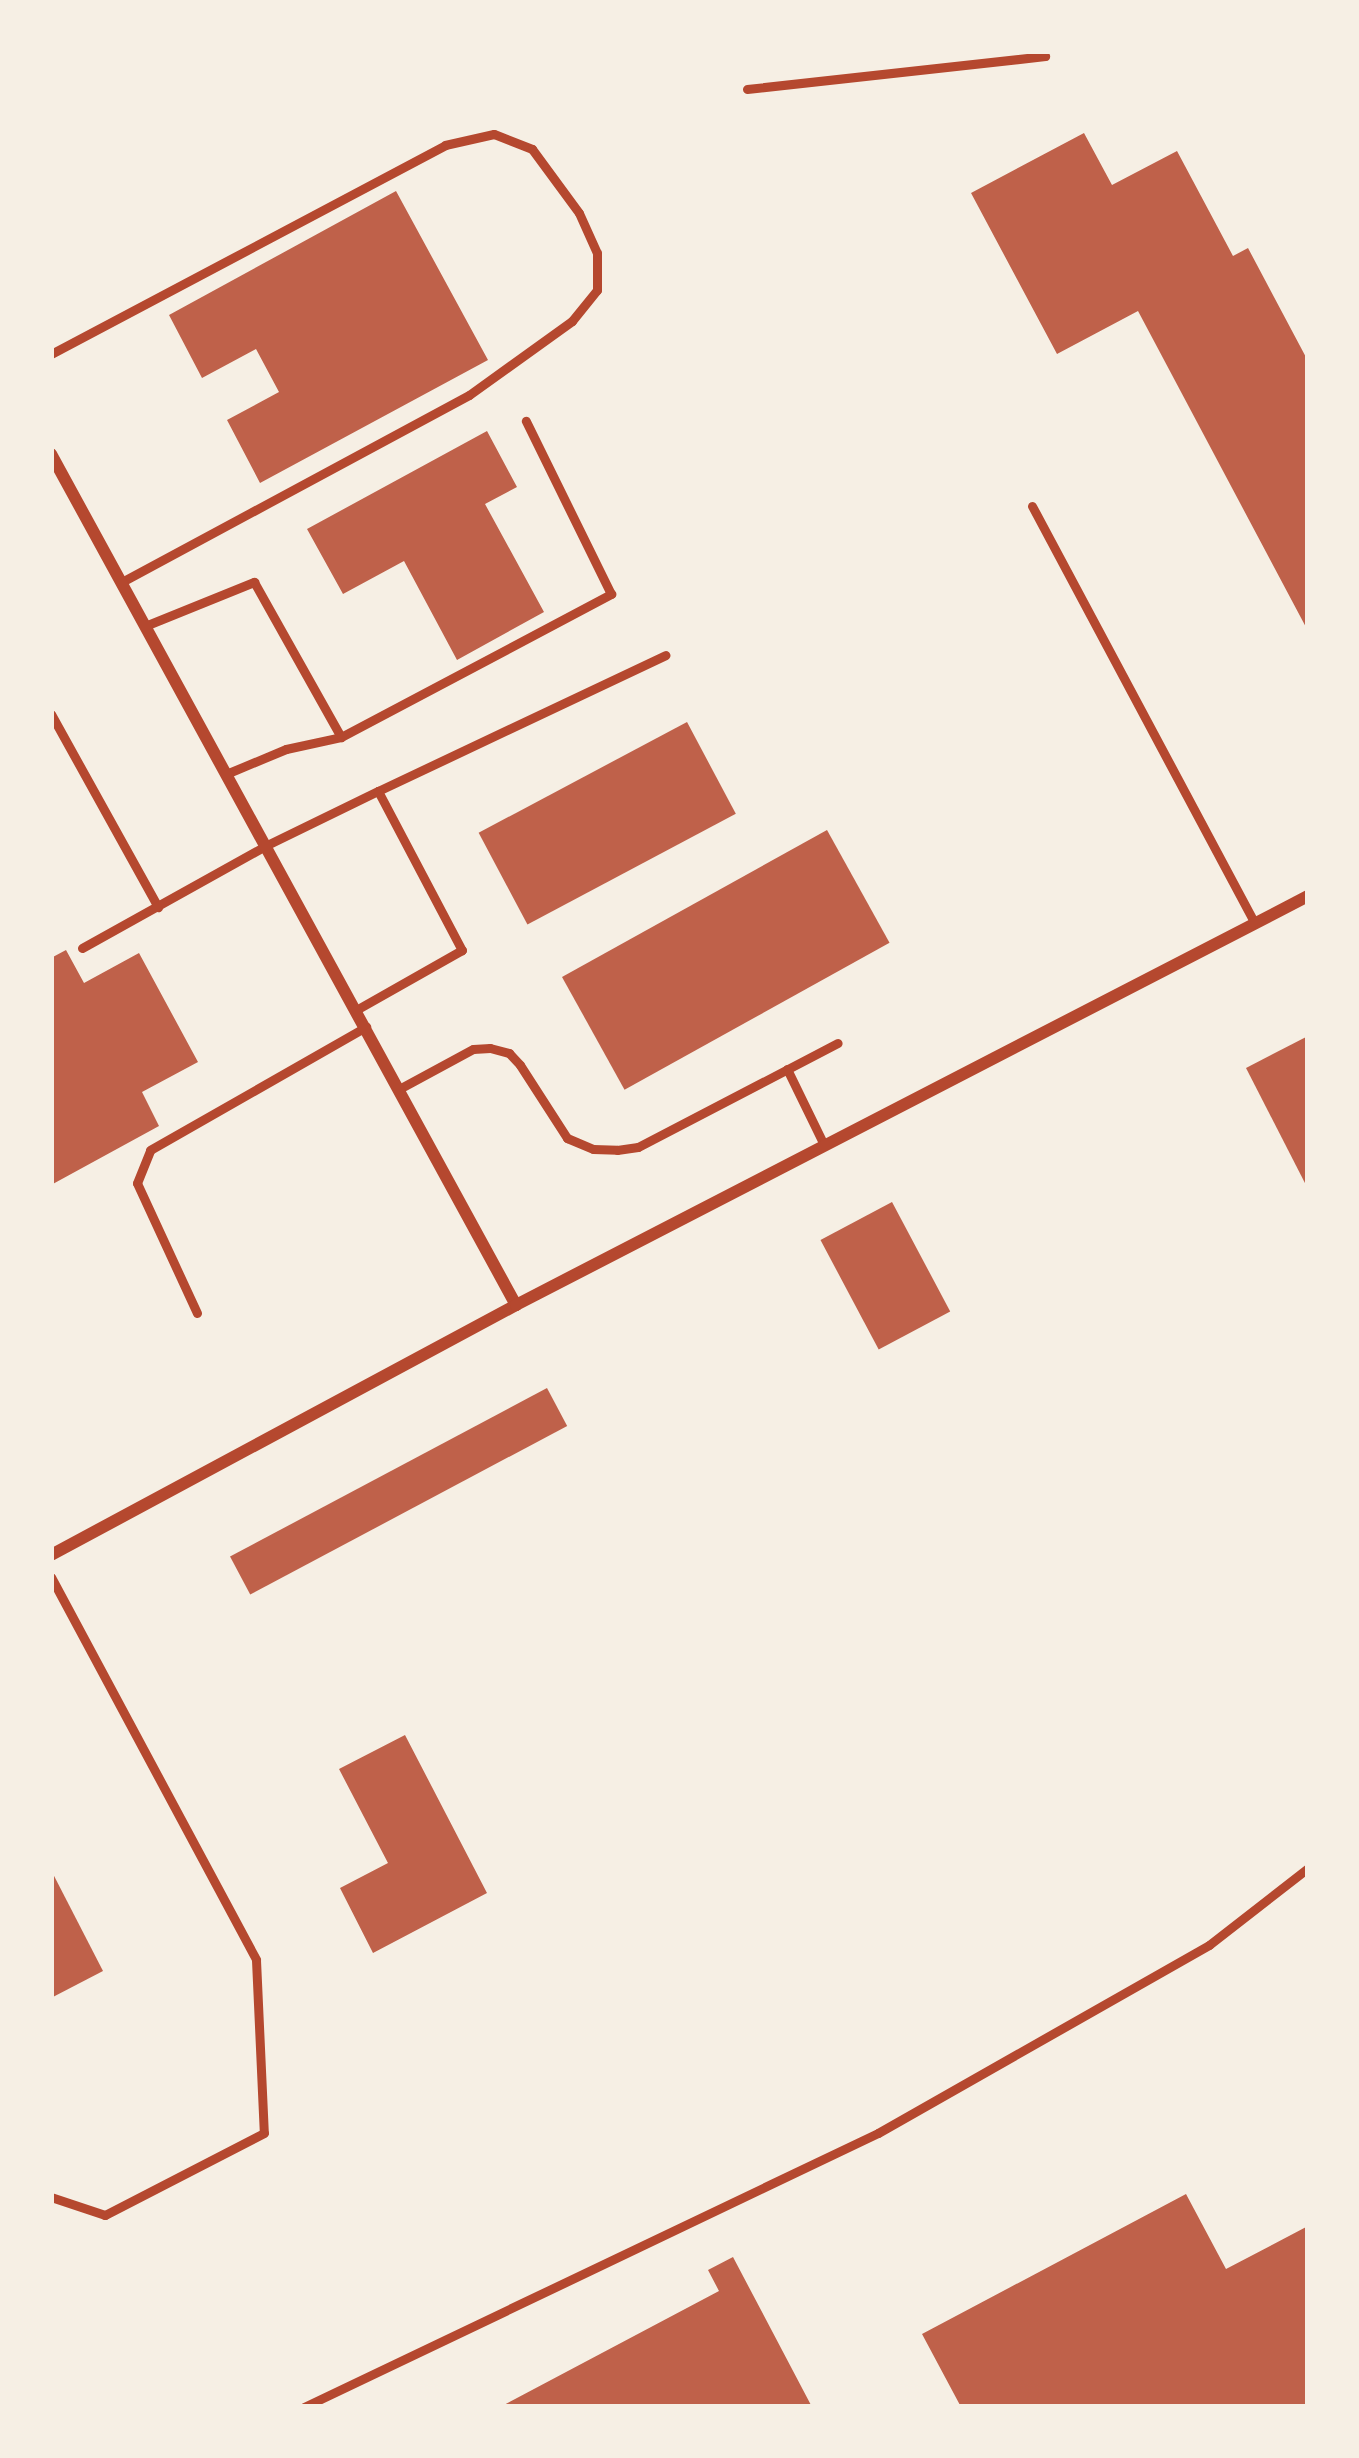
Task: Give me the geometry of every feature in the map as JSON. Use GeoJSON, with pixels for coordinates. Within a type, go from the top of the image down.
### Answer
{"type":"FeatureCollection","features":[{"type":"Feature","properties":{"kind":"street"},"geometry":{"type":"LineString","coordinates":[[51,454],[517,1305]]}},
{"type":"Feature","properties":{"kind":"street"},"geometry":{"type":"LineString","coordinates":[[51,1555],[517,1305],[1308,896]]}},
{"type":"Feature","properties":{"kind":"lane"},"geometry":{"type":"LineString","coordinates":[[892,51],[894,68]]}},
{"type":"Feature","properties":{"kind":"lane"},"geometry":{"type":"LineString","coordinates":[[747,89],[894,68],[1045,56]]}},
{"type":"Feature","properties":{"kind":"lane"},"geometry":{"type":"LineString","coordinates":[[51,354],[446,145],[494,134],[532,148],[579,212],[597,254],[597,290],[572,321],[470,395],[121,582]]}},
{"type":"Feature","properties":{"kind":"lane"},"geometry":{"type":"LineString","coordinates":[[226,774],[286,749],[341,737],[611,594],[526,422]]}},
{"type":"Feature","properties":{"kind":"lane"},"geometry":{"type":"LineString","coordinates":[[1032,506],[1255,923]]}},
{"type":"Feature","properties":{"kind":"lane"},"geometry":{"type":"LineString","coordinates":[[145,626],[254,582],[341,737]]}},
{"type":"Feature","properties":{"kind":"lane"},"geometry":{"type":"LineString","coordinates":[[82,948],[265,846],[666,655]]}},
{"type":"Feature","properties":{"kind":"lane"},"geometry":{"type":"LineString","coordinates":[[51,714],[158,907]]}},
{"type":"Feature","properties":{"kind":"lane"},"geometry":{"type":"LineString","coordinates":[[356,1010],[462,950],[378,791]]}},
{"type":"Feature","properties":{"kind":"lane"},"geometry":{"type":"LineString","coordinates":[[197,1313],[137,1183],[150,1150],[366,1027]]}},
{"type":"Feature","properties":{"kind":"lane"},"geometry":{"type":"LineString","coordinates":[[399,1088],[473,1049],[509,1053],[567,1138],[593,1149],[617,1150],[638,1147],[838,1042]]}},
{"type":"Feature","properties":{"kind":"lane"},"geometry":{"type":"LineString","coordinates":[[787,1069],[824,1145]]}},
{"type":"Feature","properties":{"kind":"lane"},"geometry":{"type":"LineString","coordinates":[[51,1576],[256,1960],[264,2133],[106,2215],[51,2198]]}},
{"type":"Feature","properties":{"kind":"lane"},"geometry":{"type":"LineString","coordinates":[[304,2407],[878,2133],[1209,1945],[1308,1868]]}},
{"type":"Feature","properties":{"kind":"building"},"geometry":{"type":"Polygon","coordinates":[[[1084,133],[1112,185],[1177,151],[1233,256],[1248,248],[1308,361],[1308,631],[1138,311],[1057,354],[971,193],[1084,133]]]}},
{"type":"Feature","properties":{"kind":"building"},"geometry":{"type":"Polygon","coordinates":[[[396,191],[488,360],[260,483],[227,420],[279,392],[256,349],[202,378],[169,315],[396,191]]]}},
{"type":"Feature","properties":{"kind":"building"},"geometry":{"type":"Polygon","coordinates":[[[487,431],[517,487],[485,504],[544,612],[457,660],[404,561],[343,594],[307,529],[487,431]]]}},
{"type":"Feature","properties":{"kind":"building"},"geometry":{"type":"Polygon","coordinates":[[[687,722],[736,814],[527,925],[479,833],[687,722]]]}},
{"type":"Feature","properties":{"kind":"building"},"geometry":{"type":"Polygon","coordinates":[[[827,830],[890,943],[625,1090],[562,977],[827,830]]]}},
{"type":"Feature","properties":{"kind":"building"},"geometry":{"type":"Polygon","coordinates":[[[66,950],[84,983],[139,953],[198,1062],[142,1092],[159,1126],[51,1185],[51,958],[66,950]]]}},
{"type":"Feature","properties":{"kind":"building"},"geometry":{"type":"Polygon","coordinates":[[[1308,1036],[1308,1189],[1246,1068],[1308,1036]]]}},
{"type":"Feature","properties":{"kind":"building"},"geometry":{"type":"Polygon","coordinates":[[[892,1202],[950,1311],[879,1350],[820,1240],[892,1202]]]}},
{"type":"Feature","properties":{"kind":"building"},"geometry":{"type":"Polygon","coordinates":[[[547,1388],[567,1426],[250,1595],[230,1557],[547,1388]]]}},
{"type":"Feature","properties":{"kind":"building"},"geometry":{"type":"Polygon","coordinates":[[[405,1735],[487,1893],[373,1953],[340,1888],[388,1863],[339,1769],[405,1735]]]}},
{"type":"Feature","properties":{"kind":"building"},"geometry":{"type":"Polygon","coordinates":[[[51,1870],[103,1971],[51,1998],[51,1870]]]}},
{"type":"Feature","properties":{"kind":"building"},"geometry":{"type":"Polygon","coordinates":[[[1186,2194],[1226,2269],[1308,2226],[1308,2407],[961,2407],[922,2334],[1186,2194]]]}},
{"type":"Feature","properties":{"kind":"building"},"geometry":{"type":"Polygon","coordinates":[[[733,2257],[812,2407],[500,2407],[719,2291],[708,2270],[733,2257]]]}}]}
